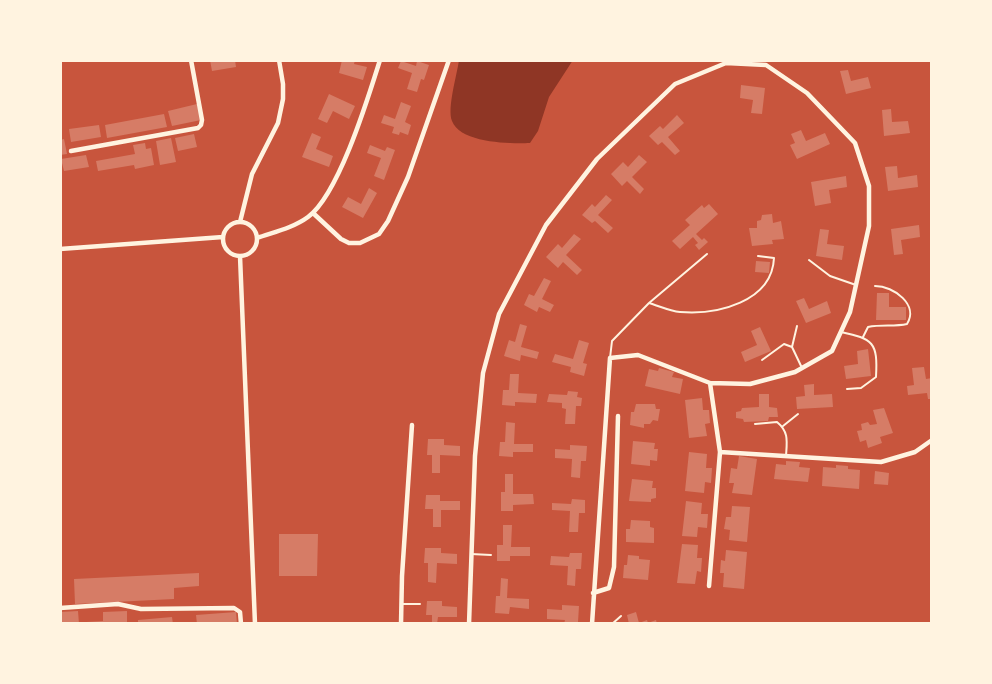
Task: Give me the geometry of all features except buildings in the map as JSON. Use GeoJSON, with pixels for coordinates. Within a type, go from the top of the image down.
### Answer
{"type":"FeatureCollection","features":[{"type":"Feature","properties":{"kind":"street"},"geometry":{"type":"LineString","coordinates":[[70,152],[198,128],[202,120],[191,60]]}},
{"type":"Feature","properties":{"kind":"street"},"geometry":{"type":"LineString","coordinates":[[240,222],[252,174],[278,123],[283,99],[279,60]]}},
{"type":"Feature","properties":{"kind":"street"},"geometry":{"type":"LineString","coordinates":[[257,238],[297,223],[312,213],[327,195],[360,122],[380,60]]}},
{"type":"Feature","properties":{"kind":"street"},"geometry":{"type":"LineString","coordinates":[[312,213],[341,239],[349,243],[360,243],[379,234],[388,221],[408,177],[448,60]]}},
{"type":"Feature","properties":{"kind":"street"},"geometry":{"type":"LineString","coordinates":[[469,624],[475,456],[483,373],[499,314],[546,225],[597,159],[675,84],[726,63],[766,64],[807,93],[855,143],[869,186],[869,226],[850,312],[832,351],[795,372],[750,384],[710,383],[639,355],[610,358],[592,624]]}},
{"type":"Feature","properties":{"kind":"street"},"geometry":{"type":"LineString","coordinates":[[240,222],[250,225],[257,238],[254,249],[240,256],[229,252],[224,243],[224,237],[229,226],[240,222]]}},
{"type":"Feature","properties":{"kind":"street"},"geometry":{"type":"LineString","coordinates":[[60,249],[224,237]]}},
{"type":"Feature","properties":{"kind":"street"},"geometry":{"type":"LineString","coordinates":[[240,256],[255,624]]}},
{"type":"Feature","properties":{"kind":"street"},"geometry":{"type":"LineString","coordinates":[[709,586],[720,452],[710,383]]}},
{"type":"Feature","properties":{"kind":"street"},"geometry":{"type":"LineString","coordinates":[[593,593],[609,588],[614,567],[618,416]]}},
{"type":"Feature","properties":{"kind":"street"},"geometry":{"type":"LineString","coordinates":[[401,624],[412,425]]}},
{"type":"Feature","properties":{"kind":"street"},"geometry":{"type":"LineString","coordinates":[[720,452],[881,462],[915,452],[932,440]]}},
{"type":"Feature","properties":{"kind":"street"},"geometry":{"type":"LineString","coordinates":[[60,608],[118,604],[141,609],[234,608],[240,612],[241,624]]}},
{"type":"Feature","properties":{"kind":"lane"},"geometry":{"type":"LineString","coordinates":[[610,358],[612,341],[649,303],[707,254]]}},
{"type":"Feature","properties":{"kind":"lane"},"geometry":{"type":"LineString","coordinates":[[649,303],[680,312],[740,305],[765,286],[774,269],[774,258],[758,256]]}},
{"type":"Feature","properties":{"kind":"lane"},"geometry":{"type":"LineString","coordinates":[[809,260],[830,276],[856,285]]}},
{"type":"Feature","properties":{"kind":"lane"},"geometry":{"type":"LineString","coordinates":[[863,337],[868,327],[879,325],[892,327],[907,324],[911,318],[910,308],[903,299],[885,286],[875,286]]}},
{"type":"Feature","properties":{"kind":"lane"},"geometry":{"type":"LineString","coordinates":[[797,326],[792,347],[802,368]]}},
{"type":"Feature","properties":{"kind":"lane"},"geometry":{"type":"LineString","coordinates":[[841,332],[863,337],[873,346],[877,356],[876,376],[861,388],[847,389]]}},
{"type":"Feature","properties":{"kind":"lane"},"geometry":{"type":"LineString","coordinates":[[762,360],[784,344],[792,347]]}},
{"type":"Feature","properties":{"kind":"lane"},"geometry":{"type":"LineString","coordinates":[[783,426],[798,414]]}},
{"type":"Feature","properties":{"kind":"lane"},"geometry":{"type":"LineString","coordinates":[[754,424],[777,422],[783,426],[787,432],[786,456]]}},
{"type":"Feature","properties":{"kind":"lane"},"geometry":{"type":"LineString","coordinates":[[471,554],[491,555]]}},
{"type":"Feature","properties":{"kind":"lane"},"geometry":{"type":"LineString","coordinates":[[401,604],[420,604]]}},
{"type":"Feature","properties":{"kind":"lane"},"geometry":{"type":"LineString","coordinates":[[612,624],[621,616]]}},
{"type":"Feature","properties":{"kind":"shaded area"},"geometry":{"type":"Polygon","coordinates":[[[459,60],[573,60],[549,97],[538,131],[530,143],[521,143],[486,141],[465,134],[457,128],[452,121],[451,108],[459,60]]]}}]}
